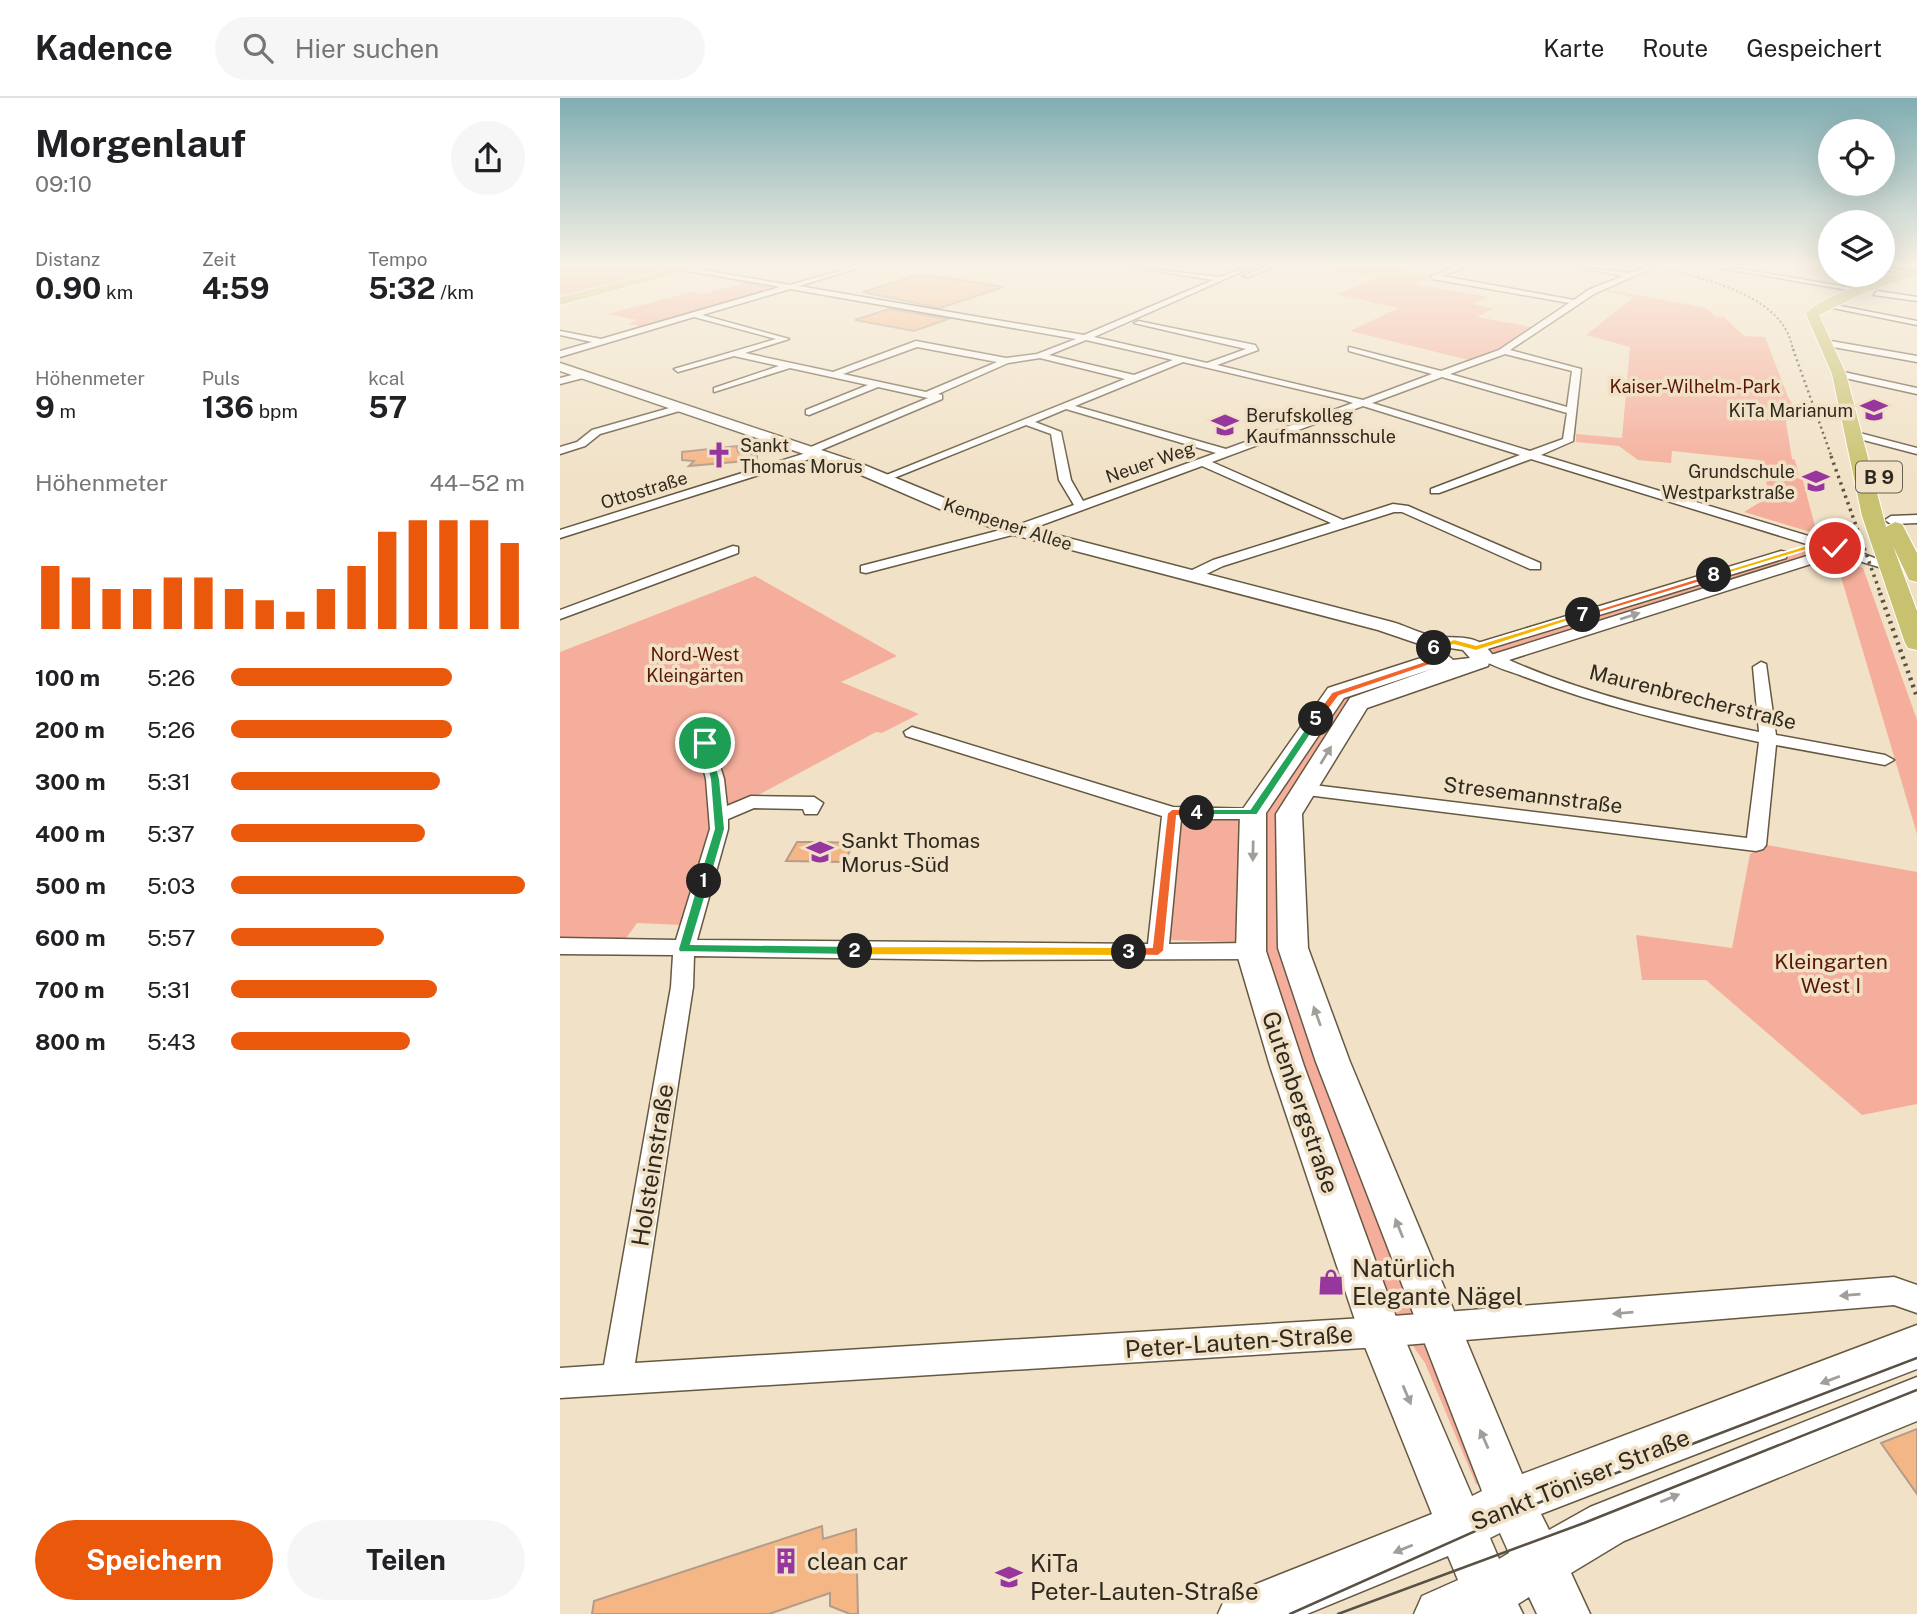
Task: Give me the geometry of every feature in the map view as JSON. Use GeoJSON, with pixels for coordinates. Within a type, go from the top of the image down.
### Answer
{"type":"FeatureCollection","features":[{"type":"Feature","properties":{"kind":"main road","name":"B 9"},"geometry":{"type":"LineString","coordinates":[[1831,336],[1847,376],[1860,435],[1872,516],[1917,643]]}},
{"type":"Feature","properties":{"kind":"main road","name":"B 9"},"geometry":{"type":"LineString","coordinates":[[1860,435],[1891,520],[1917,574]]}},
{"type":"Feature","properties":{"kind":"street"},"geometry":{"type":"LineString","coordinates":[[576,336],[602,342]]}},
{"type":"Feature","properties":{"kind":"street"},"geometry":{"type":"LineString","coordinates":[[560,354],[625,336]]}},
{"type":"Feature","properties":{"kind":"street"},"geometry":{"type":"LineString","coordinates":[[678,369],[785,339],[772,336]]}},
{"type":"Feature","properties":{"kind":"street"},"geometry":{"type":"LineString","coordinates":[[1076,336],[1363,402],[1917,574]]}},
{"type":"Feature","properties":{"kind":"street"},"geometry":{"type":"LineString","coordinates":[[733,353],[927,395],[1006,361],[1039,356],[1086,336]]}},
{"type":"Feature","properties":{"kind":"street"},"geometry":{"type":"LineString","coordinates":[[1066,346],[1109,336]]}},
{"type":"Feature","properties":{"kind":"street"},"geometry":{"type":"LineString","coordinates":[[1198,336],[1255,348],[1209,365]]}},
{"type":"Feature","properties":{"kind":"street","name":"Neuer Weg"},"geometry":{"type":"LineString","coordinates":[[866,569],[1016,530],[1503,351],[1525,336]]}},
{"type":"Feature","properties":{"kind":"street"},"geometry":{"type":"LineString","coordinates":[[834,374],[916,344],[1006,361]]}},
{"type":"Feature","properties":{"kind":"street"},"geometry":{"type":"LineString","coordinates":[[1833,344],[1917,359]]}},
{"type":"Feature","properties":{"kind":"street"},"geometry":{"type":"LineString","coordinates":[[1352,349],[1571,411]]}},
{"type":"Feature","properties":{"kind":"street"},"geometry":{"type":"LineString","coordinates":[[1435,491],[1535,456],[1568,441],[1577,369],[1503,351]]}},
{"type":"Feature","properties":{"kind":"street"},"geometry":{"type":"LineString","coordinates":[[1039,356],[1137,379]]}},
{"type":"Feature","properties":{"kind":"street"},"geometry":{"type":"LineString","coordinates":[[885,478],[1183,359]]}},
{"type":"Feature","properties":{"kind":"street"},"geometry":{"type":"LineString","coordinates":[[717,390],[791,365]]}},
{"type":"Feature","properties":{"kind":"street","name":"Kempener Allee"},"geometry":{"type":"LineString","coordinates":[[567,374],[814,452],[885,478],[948,506],[1016,530],[1398,630],[1464,656]]}},
{"type":"Feature","properties":{"kind":"street"},"geometry":{"type":"LineString","coordinates":[[1847,376],[1917,391]]}},
{"type":"Feature","properties":{"kind":"street"},"geometry":{"type":"LineString","coordinates":[[809,412],[878,384]]}},
{"type":"Feature","properties":{"kind":"street","name":"Ottostraße"},"geometry":{"type":"LineString","coordinates":[[560,534],[814,452],[939,397],[927,395]]}},
{"type":"Feature","properties":{"kind":"street"},"geometry":{"type":"LineString","coordinates":[[1066,406],[1227,453]]}},
{"type":"Feature","properties":{"kind":"street"},"geometry":{"type":"LineString","coordinates":[[560,451],[581,444],[596,432],[680,408]]}},
{"type":"Feature","properties":{"kind":"street"},"geometry":{"type":"LineString","coordinates":[[1026,422],[1056,432],[1063,479],[1080,505]]}},
{"type":"Feature","properties":{"kind":"street"},"geometry":{"type":"LineString","coordinates":[[1860,435],[1917,450]]}},
{"type":"Feature","properties":{"kind":"street"},"geometry":{"type":"LineString","coordinates":[[1202,462],[1340,523]]}},
{"type":"Feature","properties":{"kind":"street"},"geometry":{"type":"LineString","coordinates":[[1193,576],[1218,563],[1340,523],[1384,510],[1404,509],[1535,566]]}},
{"type":"Feature","properties":{"kind":"street"},"geometry":{"type":"LineString","coordinates":[[1891,520],[1917,519]]}},
{"type":"Feature","properties":{"kind":"street"},"geometry":{"type":"LineString","coordinates":[[912,732],[1172,813],[1253,813],[1297,802],[1358,703],[1450,673],[1464,656],[1819,543]]}},
{"type":"Feature","properties":{"kind":"street"},"geometry":{"type":"LineString","coordinates":[[560,615],[733,550]]}},
{"type":"Feature","properties":{"kind":"street"},"geometry":{"type":"LineString","coordinates":[[1253,813],[1336,694],[1840,550]]}},
{"type":"Feature","properties":{"kind":"street","name":"Maurenbrecherstraße"},"geometry":{"type":"LineString","coordinates":[[1464,656],[1623,704],[1768,739],[1885,760]]}},
{"type":"Feature","properties":{"kind":"street"},"geometry":{"type":"LineString","coordinates":[[1761,667],[1768,739]]}},
{"type":"Feature","properties":{"kind":"street","name":"Stresemannstraße"},"geometry":{"type":"LineString","coordinates":[[1297,802],[1756,845],[1768,739]]}},
{"type":"Feature","properties":{"kind":"street","name":"Holsteinstraße"},"geometry":{"type":"LineString","coordinates":[[617,1380],[682,987],[684,949],[719,829],[715,779],[705,743]]}},
{"type":"Feature","properties":{"kind":"street"},"geometry":{"type":"LineString","coordinates":[[719,816],[751,802],[814,803],[811,810]]}},
{"type":"Feature","properties":{"kind":"street","name":"Gutenbergstraße"},"geometry":{"type":"LineString","coordinates":[[1297,802],[1293,948],[1338,1075],[1438,1328],[1510,1502],[1564,1614]]}},
{"type":"Feature","properties":{"kind":"street"},"geometry":{"type":"LineString","coordinates":[[1158,951],[1172,813]]}},
{"type":"Feature","properties":{"kind":"street","name":"Gutenbergstraße"},"geometry":{"type":"LineString","coordinates":[[1253,813],[1251,951],[1287,1066],[1380,1332],[1493,1604]]}},
{"type":"Feature","properties":{"kind":"street"},"geometry":{"type":"LineString","coordinates":[[560,946],[1158,951],[1293,948]]}},
{"type":"Feature","properties":{"kind":"street","name":"Peter-Lauten-Straße"},"geometry":{"type":"LineString","coordinates":[[560,1383],[1438,1328],[1894,1291],[1917,1299]]}},
{"type":"Feature","properties":{"kind":"street","name":"Sankt Töniser Straße"},"geometry":{"type":"LineString","coordinates":[[1244,1614],[1461,1527],[1510,1502],[1917,1347]]}},
{"type":"Feature","properties":{"kind":"street"},"geometry":{"type":"LineString","coordinates":[[1440,1614],[1493,1604],[1539,1562],[1607,1524],[1917,1399]]}},
{"type":"Feature","properties":{"kind":"green space"},"geometry":{"type":"Polygon","coordinates":[[[1369,336],[1519,336],[1504,346],[1469,360],[1369,336]]]}},
{"type":"Feature","properties":{"kind":"green space","name":"Kaiser-Wilhelm-Park"},"geometry":{"type":"Polygon","coordinates":[[[1589,336],[1765,337],[1788,397],[1801,417],[1785,416],[1792,459],[1795,460],[1799,476],[1802,477],[1817,534],[1744,512],[1767,498],[1764,492],[1768,488],[1759,460],[1672,451],[1671,463],[1638,460],[1619,446],[1576,442],[1576,434],[1622,438],[1630,347],[1589,336]]]}},
{"type":"Feature","properties":{"kind":"green space"},"geometry":{"type":"Polygon","coordinates":[[[1820,546],[1833,551],[1505,653],[1493,654],[1491,648],[1820,546]]]}},
{"type":"Feature","properties":{"kind":"green space"},"geometry":{"type":"Polygon","coordinates":[[[1850,564],[1863,568],[1917,720],[1917,834],[1841,577],[1850,564]]]}},
{"type":"Feature","properties":{"kind":"green space","name":"Nord-West Kleingärten"},"geometry":{"type":"Polygon","coordinates":[[[755,576],[897,656],[841,682],[919,714],[882,733],[876,732],[760,794],[711,815],[710,834],[681,925],[637,923],[625,940],[560,939],[560,652],[755,576]]]}},
{"type":"Feature","properties":{"kind":"green space"},"geometry":{"type":"Polygon","coordinates":[[[1435,664],[1444,670],[1358,703],[1291,819],[1287,948],[1481,1485],[1476,1484],[1425,1363],[1387,1309],[1263,955],[1233,942],[1167,940],[1177,815],[1258,815],[1339,695],[1435,664]]]}},
{"type":"Feature","properties":{"kind":"green space","name":"Kleingarten West I"},"geometry":{"type":"Polygon","coordinates":[[[1767,845],[1917,872],[1917,1104],[1862,1115],[1706,980],[1642,980],[1636,935],[1732,948],[1750,854],[1767,845]]]}},
{"type":"Feature","properties":{"kind":"building"},"geometry":{"type":"Polygon","coordinates":[[[737,446],[738,452],[757,455],[757,460],[689,466],[694,461],[682,460],[682,452],[737,446]]]}},
{"type":"Feature","properties":{"kind":"building","name":"Sankt Thomas Morus-Süd"},"geometry":{"type":"Polygon","coordinates":[[[797,842],[854,843],[844,862],[786,861],[797,842]]]}},
{"type":"Feature","properties":{"kind":"building"},"geometry":{"type":"Polygon","coordinates":[[[1917,1429],[1917,1494],[1881,1443],[1917,1429]]]}},
{"type":"Feature","properties":{"kind":"building","name":"clean car"},"geometry":{"type":"Polygon","coordinates":[[[822,1526],[823,1539],[856,1529],[858,1614],[850,1614],[830,1606],[830,1593],[769,1614],[592,1614],[594,1601],[822,1526]]]}},
{"type":"Feature","properties":{"kind":"tram line"},"geometry":{"type":"LineString","coordinates":[[1290,1614],[1538,1503],[1917,1358]]}},
{"type":"Feature","properties":{"kind":"tram line"},"geometry":{"type":"LineString","coordinates":[[1338,1614],[1584,1523],[1917,1390]]}},
{"type":"Feature","properties":{"kind":"railway"},"geometry":{"type":"LineString","coordinates":[[1789,336],[1794,351]]}},
{"type":"Feature","properties":{"kind":"railway"},"geometry":{"type":"LineString","coordinates":[[1793,349],[1832,458]]}},
{"type":"Feature","properties":{"kind":"railway"},"geometry":{"type":"LineString","coordinates":[[1831,456],[1881,595]]}},
{"type":"Feature","properties":{"kind":"railway"},"geometry":{"type":"LineString","coordinates":[[1880,593],[1917,697]]}},
{"type":"Feature","properties":{"kind":"place","name":"KiTa Marianum"},"geometry":{"type":"Point","coordinates":[1874,410]}},
{"type":"Feature","properties":{"kind":"place","name":"Berufskolleg Kaufmannsschule"},"geometry":{"type":"Point","coordinates":[1225,425]}},
{"type":"Feature","properties":{"kind":"place","name":"Sankt Thomas Morus"},"geometry":{"type":"Point","coordinates":[719,455]}},
{"type":"Feature","properties":{"kind":"place","name":"Grundschule Westparkstraße"},"geometry":{"type":"Point","coordinates":[1816,481]}},
{"type":"Feature","properties":{"kind":"place","name":"Sankt Thomas Morus-Süd"},"geometry":{"type":"Point","coordinates":[820,852]}},
{"type":"Feature","properties":{"kind":"place","name":"Natürlich Elegante Nägel"},"geometry":{"type":"Point","coordinates":[1331,1282]}},
{"type":"Feature","properties":{"kind":"place","name":"clean car"},"geometry":{"type":"Point","coordinates":[786,1561]}},
{"type":"Feature","properties":{"kind":"place","name":"KiTa Peter-Lauten-Straße"},"geometry":{"type":"Point","coordinates":[1009,1577]}},
{"type":"Feature","properties":{"kind":"route"},"geometry":{"type":"LineString","coordinates":[[705,743],[715,779],[719,829],[684,949],[1158,951],[1172,813],[1253,813],[1336,694],[1369,680],[1436,660],[1432,651],[1440,644],[1460,642],[1476,648],[1819,543],[1835,548]]}}]}
